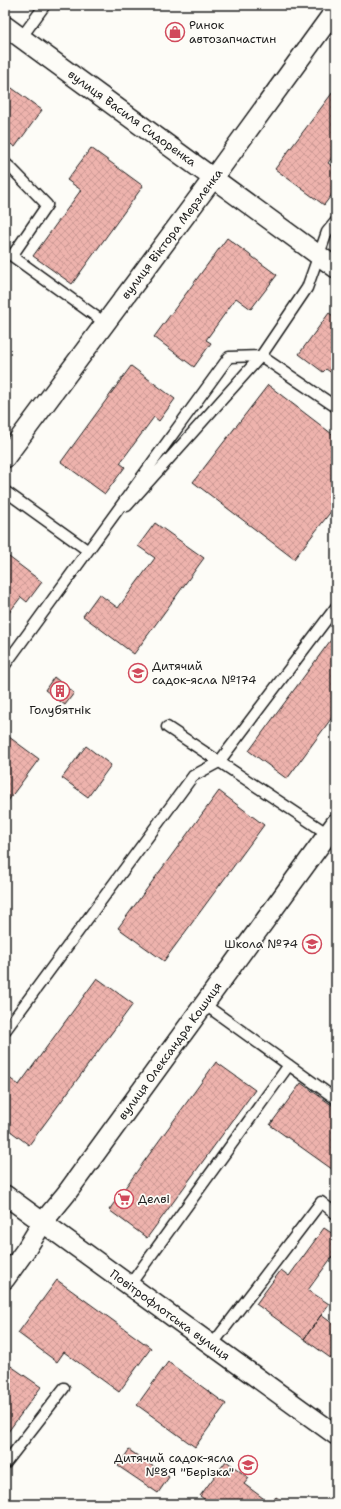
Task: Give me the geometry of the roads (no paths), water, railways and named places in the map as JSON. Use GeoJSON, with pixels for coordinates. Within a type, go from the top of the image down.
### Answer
{"type":"FeatureCollection","features":[{"type":"Feature","properties":{"kind":"street","name":"вулиця Віктора Мерзленка"},"geometry":{"type":"LineString","coordinates":[[5,458],[214,177],[336,9]]}},
{"type":"Feature","properties":{"kind":"street","name":"вулиця Василя Сидоренка"},"geometry":{"type":"LineString","coordinates":[[5,26],[214,177],[336,268]]}},
{"type":"Feature","properties":{"kind":"street","name":"вулиця Олександра Кошиця"},"geometry":{"type":"LineString","coordinates":[[5,1279],[43,1222],[66,1194],[332,829]]}},
{"type":"Feature","properties":{"kind":"street","name":"Повітрофлотська вулиця"},"geometry":{"type":"LineString","coordinates":[[5,1195],[336,1435]]}},
{"type":"Feature","properties":{"kind":"lane"},"geometry":{"type":"LineString","coordinates":[[21,38],[45,5]]}},
{"type":"Feature","properties":{"kind":"lane"},"geometry":{"type":"LineString","coordinates":[[5,163],[47,204],[12,256],[105,323]]}},
{"type":"Feature","properties":{"kind":"lane"},"geometry":{"type":"LineString","coordinates":[[85,554],[261,356],[307,288],[327,232],[336,221]]}},
{"type":"Feature","properties":{"kind":"lane"},"geometry":{"type":"LineString","coordinates":[[5,666],[229,357],[261,356],[336,407]]}},
{"type":"Feature","properties":{"kind":"lane"},"geometry":{"type":"LineString","coordinates":[[5,490],[85,554]]}},
{"type":"Feature","properties":{"kind":"lane"},"geometry":{"type":"LineString","coordinates":[[5,1031],[194,776],[219,762],[336,607]]}},
{"type":"Feature","properties":{"kind":"lane"},"geometry":{"type":"LineString","coordinates":[[167,727],[219,762],[332,829]]}},
{"type":"Feature","properties":{"kind":"lane"},"geometry":{"type":"LineString","coordinates":[[204,1004],[336,1099]]}},
{"type":"Feature","properties":{"kind":"lane"},"geometry":{"type":"LineString","coordinates":[[129,1286],[289,1065]]}},
{"type":"Feature","properties":{"kind":"lane"},"geometry":{"type":"LineString","coordinates":[[212,1345],[321,1202],[336,1214]]}},
{"type":"Feature","properties":{"kind":"lane"},"geometry":{"type":"LineString","coordinates":[[5,1464],[64,1388]]}},
{"type":"Feature","properties":{"kind":"place","name":"Ринок автозапчастин"},"geometry":{"type":"Point","coordinates":[175,32]}},
{"type":"Feature","properties":{"kind":"place","name":"Дитячий садок-ясла №174"},"geometry":{"type":"Point","coordinates":[138,673]}},
{"type":"Feature","properties":{"kind":"place","name":"Голубятнік"},"geometry":{"type":"Point","coordinates":[60,691]}},
{"type":"Feature","properties":{"kind":"place","name":"Школа №74"},"geometry":{"type":"Point","coordinates":[312,944]}},
{"type":"Feature","properties":{"kind":"place","name":"Делві"},"geometry":{"type":"Point","coordinates":[124,1199]}},
{"type":"Feature","properties":{"kind":"place","name":"Дитячий садок-ясла №89 \"Берізка\""},"geometry":{"type":"Point","coordinates":[248,1465]}}]}
